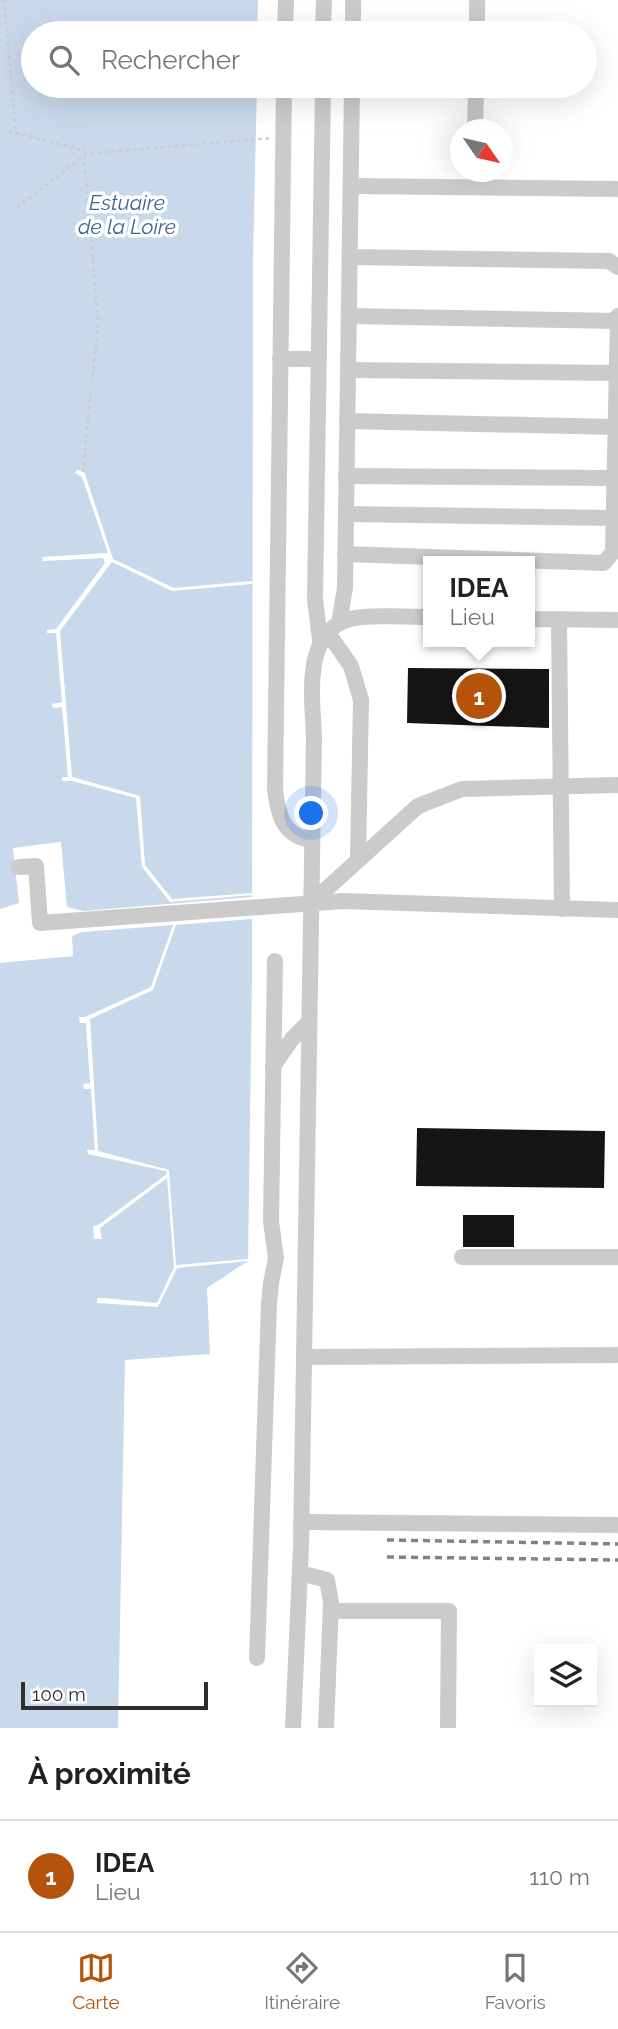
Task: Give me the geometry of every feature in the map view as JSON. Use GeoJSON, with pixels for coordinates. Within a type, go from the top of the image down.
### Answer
{"type":"FeatureCollection","features":[{"type":"Feature","properties":{"kind":"lane"},"geometry":{"type":"LineString","coordinates":[[285,21],[286,0]]}},
{"type":"Feature","properties":{"kind":"lane"},"geometry":{"type":"LineString","coordinates":[[323,21],[324,0]]}},
{"type":"Feature","properties":{"kind":"lane"},"geometry":{"type":"LineString","coordinates":[[353,21],[354,0]]}},
{"type":"Feature","properties":{"kind":"lane"},"geometry":{"type":"LineString","coordinates":[[477,0],[477,21]]}},
{"type":"Feature","properties":{"kind":"lane"},"geometry":{"type":"LineString","coordinates":[[284,98],[275,790],[278,815],[289,830],[301,839],[312,840]]}},
{"type":"Feature","properties":{"kind":"lane"},"geometry":{"type":"LineString","coordinates":[[323,98],[315,599],[329,632],[351,666],[361,701],[358,859]]}},
{"type":"Feature","properties":{"kind":"lane"},"geometry":{"type":"LineString","coordinates":[[293,1728],[302,1522],[314,737],[311,676],[345,588],[352,98]]}},
{"type":"Feature","properties":{"kind":"lane"},"geometry":{"type":"LineString","coordinates":[[475,119],[476,98]]}},
{"type":"Feature","properties":{"kind":"lane"},"geometry":{"type":"LineString","coordinates":[[351,186],[618,189]]}},
{"type":"Feature","properties":{"kind":"lane"},"geometry":{"type":"LineString","coordinates":[[350,257],[610,261],[618,267]]}},
{"type":"Feature","properties":{"kind":"lane"},"geometry":{"type":"LineString","coordinates":[[349,316],[618,319],[613,552],[604,563],[535,561]]}},
{"type":"Feature","properties":{"kind":"lane"},"geometry":{"type":"LineString","coordinates":[[280,359],[318,359]]}},
{"type":"Feature","properties":{"kind":"lane"},"geometry":{"type":"LineString","coordinates":[[348,370],[617,373]]}},
{"type":"Feature","properties":{"kind":"lane"},"geometry":{"type":"LineString","coordinates":[[347,421],[616,427]]}},
{"type":"Feature","properties":{"kind":"lane"},"geometry":{"type":"LineString","coordinates":[[346,476],[615,478]]}},
{"type":"Feature","properties":{"kind":"lane"},"geometry":{"type":"LineString","coordinates":[[346,514],[614,518]]}},
{"type":"Feature","properties":{"kind":"lane"},"geometry":{"type":"LineString","coordinates":[[345,554],[423,557]]}},
{"type":"Feature","properties":{"kind":"lane"},"geometry":{"type":"LineString","coordinates":[[329,632],[360,617],[423,617]]}},
{"type":"Feature","properties":{"kind":"lane"},"geometry":{"type":"LineString","coordinates":[[535,619],[618,620]]}},
{"type":"Feature","properties":{"kind":"lane"},"geometry":{"type":"LineString","coordinates":[[559,619],[562,909]]}},
{"type":"Feature","properties":{"kind":"lane"},"geometry":{"type":"LineString","coordinates":[[311,903],[418,806],[462,789],[618,785]]}},
{"type":"Feature","properties":{"kind":"lane"},"geometry":{"type":"LineString","coordinates":[[19,867],[36,866],[40,923],[343,901],[618,910]]}},
{"type":"Feature","properties":{"kind":"lane"},"geometry":{"type":"LineString","coordinates":[[257,1658],[269,1304],[276,1258],[271,1221],[275,961]]}},
{"type":"Feature","properties":{"kind":"lane"},"geometry":{"type":"LineString","coordinates":[[274,1066],[292,1039],[309,1022]]}},
{"type":"Feature","properties":{"kind":"lane"},"geometry":{"type":"LineString","coordinates":[[462,1257],[618,1257]]}},
{"type":"Feature","properties":{"kind":"lane"},"geometry":{"type":"LineString","coordinates":[[304,1357],[618,1354]]}},
{"type":"Feature","properties":{"kind":"lane"},"geometry":{"type":"LineString","coordinates":[[302,1522],[618,1525]]}},
{"type":"Feature","properties":{"kind":"lane"},"geometry":{"type":"LineString","coordinates":[[300,1573],[327,1580],[331,1611],[326,1728]]}},
{"type":"Feature","properties":{"kind":"lane"},"geometry":{"type":"LineString","coordinates":[[331,1611],[449,1611],[448,1728]]}},
{"type":"Feature","properties":{"kind":"path"},"geometry":{"type":"LineString","coordinates":[[2,0],[16,133]]}},
{"type":"Feature","properties":{"kind":"path"},"geometry":{"type":"LineString","coordinates":[[4,67],[10,67]]}},
{"type":"Feature","properties":{"kind":"path"},"geometry":{"type":"LineString","coordinates":[[9,131],[84,155],[274,138]]}},
{"type":"Feature","properties":{"kind":"path"},"geometry":{"type":"LineString","coordinates":[[17,207],[84,155]]}},
{"type":"Feature","properties":{"kind":"path"},"geometry":{"type":"LineString","coordinates":[[84,155],[98,323],[92,383]]}},
{"type":"Feature","properties":{"kind":"path"},"geometry":{"type":"LineString","coordinates":[[83,472],[91,389]]}},
{"type":"Feature","properties":{"kind":"water","name":"Estuaire de la Loire"},"geometry":{"type":"Polygon","coordinates":[[[0,0],[258,0],[257,21],[21,21],[21,98],[257,98],[253,259],[252,976],[248,1261],[207,1288],[210,1354],[125,1360],[118,1728],[0,1728],[0,0]]]}},
{"type":"Feature","properties":{"kind":"pier"},"geometry":{"type":"Polygon","coordinates":[[[77,470],[84,471],[113,559],[174,588],[252,581],[252,584],[172,591],[112,562],[60,631],[72,777],[140,796],[145,865],[172,899],[253,895],[170,902],[142,867],[136,798],[72,781],[62,781],[62,777],[68,777],[62,707],[53,708],[52,704],[62,702],[56,633],[47,633],[47,630],[56,629],[105,563],[103,558],[43,561],[42,557],[108,553],[82,477],[75,473],[77,470]]]}},
{"type":"Feature","properties":{"kind":"pier"},"geometry":{"type":"Polygon","coordinates":[[[61,842],[67,907],[83,911],[252,897],[252,919],[176,925],[153,990],[90,1019],[98,1151],[169,1170],[176,1265],[248,1259],[177,1268],[158,1307],[97,1303],[97,1298],[104,1298],[157,1303],[174,1267],[167,1178],[100,1228],[102,1239],[94,1239],[93,1226],[167,1174],[166,1171],[88,1154],[87,1150],[95,1150],[91,1089],[84,1089],[83,1084],[90,1083],[86,1023],[80,1023],[79,1017],[85,1017],[151,987],[173,925],[82,932],[72,936],[73,956],[0,963],[0,909],[19,903],[13,848],[61,842]]]}},
{"type":"Feature","properties":{"kind":"building"},"geometry":{"type":"Polygon","coordinates":[[[408,668],[549,669],[549,728],[407,723],[408,668]]]}},
{"type":"Feature","properties":{"kind":"building"},"geometry":{"type":"Polygon","coordinates":[[[417,1128],[605,1131],[604,1188],[416,1186],[417,1128]]]}},
{"type":"Feature","properties":{"kind":"building"},"geometry":{"type":"Polygon","coordinates":[[[463,1215],[514,1215],[514,1247],[463,1247],[463,1215]]]}},
{"type":"Feature","properties":{"kind":"railway"},"geometry":{"type":"LineString","coordinates":[[387,1540],[618,1544]]}},
{"type":"Feature","properties":{"kind":"railway"},"geometry":{"type":"LineString","coordinates":[[387,1557],[618,1560]]}},
{"type":"Feature","properties":{"kind":"place","name":"IDEA"},"geometry":{"type":"Point","coordinates":[479,696]}}]}
